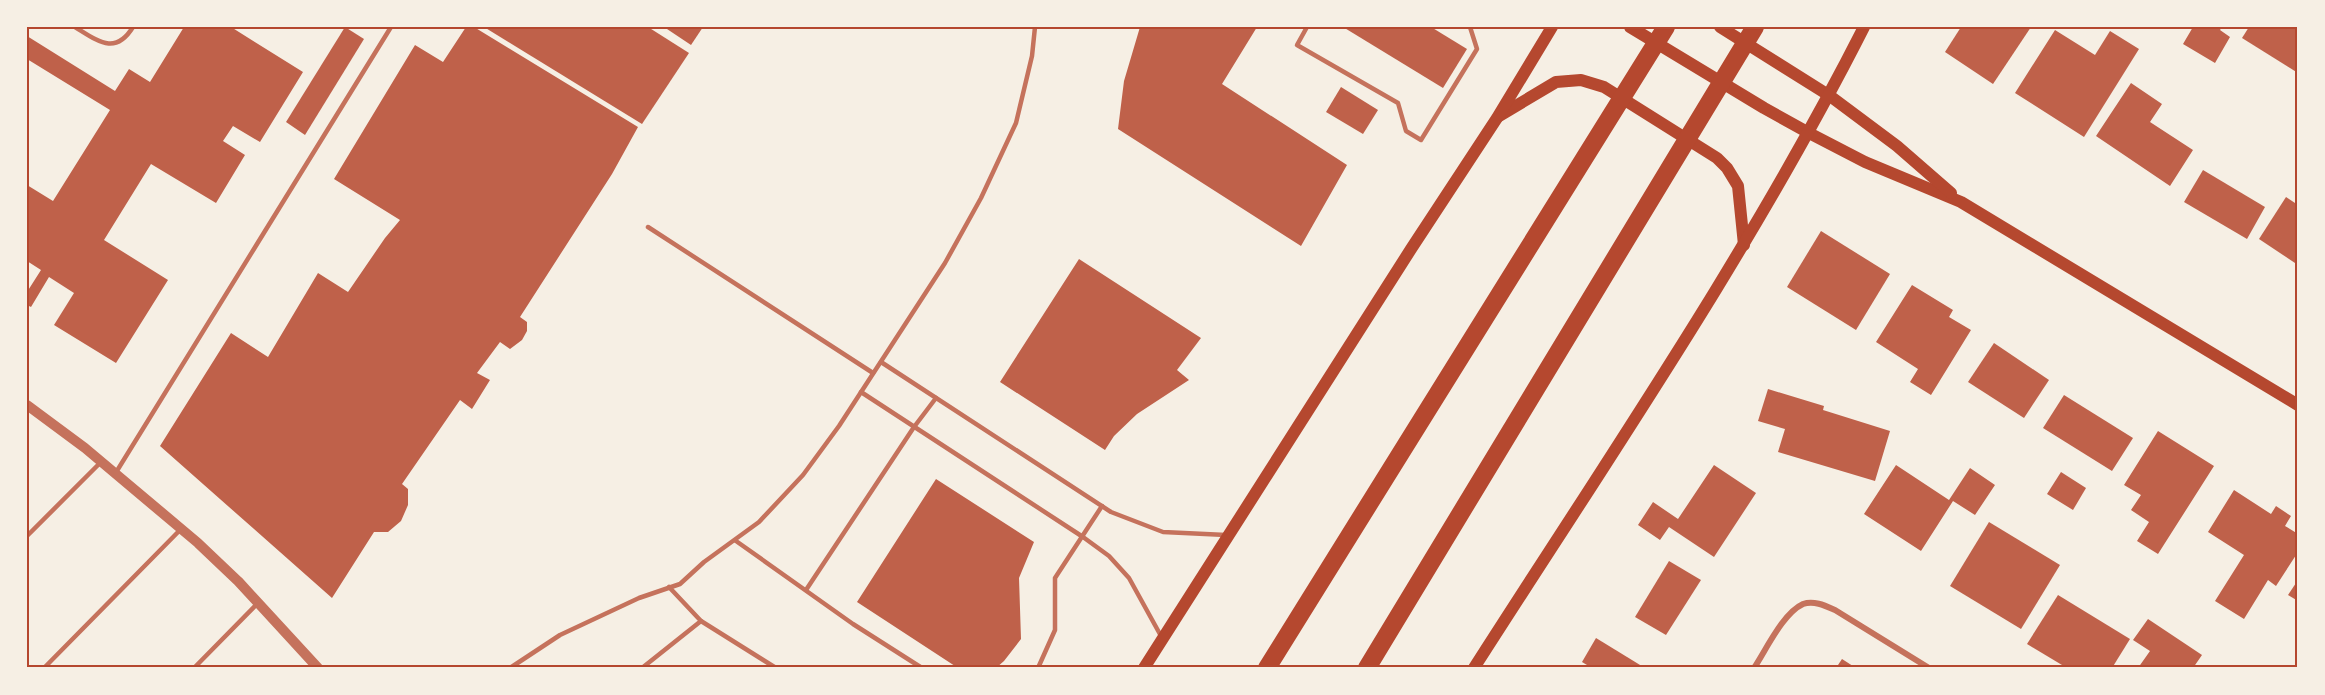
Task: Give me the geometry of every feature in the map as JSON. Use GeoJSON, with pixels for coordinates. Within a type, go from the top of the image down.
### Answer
{"type":"FeatureCollection","features":[{"type":"Feature","properties":{"kind":"highway"},"geometry":{"type":"LineString","coordinates":[[1267,668],[1666,27]]}},
{"type":"Feature","properties":{"kind":"highway"},"geometry":{"type":"LineString","coordinates":[[1367,668],[1755,27]]}},
{"type":"Feature","properties":{"kind":"main road"},"geometry":{"type":"LineString","coordinates":[[1144,668],[1399,267],[1497,118],[1552,27]]}},
{"type":"Feature","properties":{"kind":"main road"},"geometry":{"type":"LineString","coordinates":[[1630,27],[1809,133],[1865,162],[1961,202],[2298,405]]}},
{"type":"Feature","properties":{"kind":"main road"},"geometry":{"type":"LineString","coordinates":[[1720,27],[1830,96],[1896,146],[1961,202]]}},
{"type":"Feature","properties":{"kind":"main road"},"geometry":{"type":"LineString","coordinates":[[1474,668],[1744,245],[1830,96],[1864,27]]}},
{"type":"Feature","properties":{"kind":"main road"},"geometry":{"type":"LineString","coordinates":[[1497,118],[1556,82],[1581,80],[1604,87],[1717,158],[1727,168],[1737,186],[1744,245]]}},
{"type":"Feature","properties":{"kind":"street"},"geometry":{"type":"LineString","coordinates":[[27,405],[101,462],[181,529],[238,581],[318,668]]}},
{"type":"Feature","properties":{"kind":"street"},"geometry":{"type":"LineString","coordinates":[[1754,668],[1783,622],[1805,603],[1819,603],[1835,610],[1929,668]]}},
{"type":"Feature","properties":{"kind":"lane"},"geometry":{"type":"LineString","coordinates":[[75,27],[100,42],[115,44],[123,41],[133,27]]}},
{"type":"Feature","properties":{"kind":"lane"},"geometry":{"type":"LineString","coordinates":[[115,474],[392,27]]}},
{"type":"Feature","properties":{"kind":"lane"},"geometry":{"type":"LineString","coordinates":[[510,668],[560,635],[639,598],[680,584],[704,562],[736,541],[759,522],[803,475],[861,392],[945,263],[981,198],[1016,123],[1032,56],[1035,27]]}},
{"type":"Feature","properties":{"kind":"lane"},"geometry":{"type":"LineString","coordinates":[[1307,27],[1297,45],[1398,103],[1406,131],[1421,140],[1477,49],[1470,27]]}},
{"type":"Feature","properties":{"kind":"lane"},"geometry":{"type":"LineString","coordinates":[[648,227],[873,373]]}},
{"type":"Feature","properties":{"kind":"lane"},"geometry":{"type":"LineString","coordinates":[[880,362],[1111,512],[1163,532],[1228,536]]}},
{"type":"Feature","properties":{"kind":"lane"},"geometry":{"type":"LineString","coordinates":[[861,392],[1109,556],[1129,578],[1162,639]]}},
{"type":"Feature","properties":{"kind":"lane"},"geometry":{"type":"LineString","coordinates":[[806,590],[914,427],[936,398]]}},
{"type":"Feature","properties":{"kind":"lane"},"geometry":{"type":"LineString","coordinates":[[27,536],[101,462]]}},
{"type":"Feature","properties":{"kind":"lane"},"geometry":{"type":"LineString","coordinates":[[1038,668],[1055,630],[1055,578],[1102,506]]}},
{"type":"Feature","properties":{"kind":"lane"},"geometry":{"type":"LineString","coordinates":[[44,668],[181,529]]}},
{"type":"Feature","properties":{"kind":"lane"},"geometry":{"type":"LineString","coordinates":[[736,541],[922,668]]}},
{"type":"Feature","properties":{"kind":"lane"},"geometry":{"type":"LineString","coordinates":[[669,587],[701,621],[776,668]]}},
{"type":"Feature","properties":{"kind":"lane"},"geometry":{"type":"LineString","coordinates":[[194,668],[258,603]]}},
{"type":"Feature","properties":{"kind":"lane"},"geometry":{"type":"LineString","coordinates":[[642,668],[701,621]]}},
{"type":"Feature","properties":{"kind":"building"},"geometry":{"type":"Polygon","coordinates":[[[184,27],[231,27],[303,72],[260,142],[233,126],[223,141],[245,155],[216,203],[151,164],[104,240],[168,280],[116,363],[54,325],[74,293],[49,277],[31,307],[27,305],[27,292],[41,270],[27,261],[27,185],[53,201],[110,110],[27,59],[27,36],[115,91],[129,69],[150,82],[184,27]]]}},
{"type":"Feature","properties":{"kind":"building"},"geometry":{"type":"Polygon","coordinates":[[[345,27],[364,39],[305,135],[286,122],[345,27]]]}},
{"type":"Feature","properties":{"kind":"building"},"geometry":{"type":"Polygon","coordinates":[[[466,27],[474,27],[638,127],[612,174],[520,317],[527,322],[527,331],[522,340],[510,349],[500,342],[477,373],[490,380],[472,409],[460,400],[402,484],[408,489],[408,505],[401,521],[388,532],[374,532],[332,598],[160,446],[231,333],[268,357],[318,273],[348,292],[400,220],[334,179],[415,45],[443,62],[466,27]]]}},
{"type":"Feature","properties":{"kind":"building"},"geometry":{"type":"Polygon","coordinates":[[[484,27],[648,27],[689,53],[642,124],[484,27]]]}},
{"type":"Feature","properties":{"kind":"building"},"geometry":{"type":"Polygon","coordinates":[[[664,27],[703,27],[691,45],[664,27]]]}},
{"type":"Feature","properties":{"kind":"building"},"geometry":{"type":"Polygon","coordinates":[[[1140,27],[1257,27],[1222,84],[1347,165],[1301,246],[1118,129],[1124,81],[1140,27]]]}},
{"type":"Feature","properties":{"kind":"building"},"geometry":{"type":"Polygon","coordinates":[[[1343,27],[1431,27],[1467,49],[1443,88],[1343,27]]]}},
{"type":"Feature","properties":{"kind":"building"},"geometry":{"type":"Polygon","coordinates":[[[1961,27],[2031,27],[1993,84],[1945,52],[1961,27]]]}},
{"type":"Feature","properties":{"kind":"building"},"geometry":{"type":"Polygon","coordinates":[[[2193,27],[2222,27],[2220,30],[2230,37],[2215,63],[2183,44],[2193,27]]]}},
{"type":"Feature","properties":{"kind":"building"},"geometry":{"type":"Polygon","coordinates":[[[2249,27],[2298,27],[2298,73],[2242,38],[2249,27]]]}},
{"type":"Feature","properties":{"kind":"building"},"geometry":{"type":"Polygon","coordinates":[[[2055,30],[2095,55],[2110,31],[2139,49],[2084,137],[2015,93],[2055,30]]]}},
{"type":"Feature","properties":{"kind":"building"},"geometry":{"type":"Polygon","coordinates":[[[2131,83],[2162,104],[2150,122],[2193,150],[2170,186],[2096,136],[2131,83]]]}},
{"type":"Feature","properties":{"kind":"building"},"geometry":{"type":"Polygon","coordinates":[[[1341,87],[1378,110],[1363,134],[1326,112],[1341,87]]]}},
{"type":"Feature","properties":{"kind":"building"},"geometry":{"type":"Polygon","coordinates":[[[2203,170],[2265,207],[2247,239],[2184,202],[2203,170]]]}},
{"type":"Feature","properties":{"kind":"building"},"geometry":{"type":"Polygon","coordinates":[[[2286,197],[2298,205],[2298,265],[2259,239],[2286,197]]]}},
{"type":"Feature","properties":{"kind":"building"},"geometry":{"type":"Polygon","coordinates":[[[1821,231],[1890,274],[1856,330],[1787,287],[1821,231]]]}},
{"type":"Feature","properties":{"kind":"building"},"geometry":{"type":"Polygon","coordinates":[[[1079,259],[1201,338],[1177,370],[1189,380],[1137,414],[1114,436],[1105,450],[1000,382],[1079,259]]]}},
{"type":"Feature","properties":{"kind":"building"},"geometry":{"type":"Polygon","coordinates":[[[1912,285],[1953,310],[1949,317],[1971,330],[1931,395],[1910,382],[1918,369],[1876,342],[1912,285]]]}},
{"type":"Feature","properties":{"kind":"building"},"geometry":{"type":"Polygon","coordinates":[[[1994,343],[2049,380],[2024,418],[1968,382],[1994,343]]]}},
{"type":"Feature","properties":{"kind":"building"},"geometry":{"type":"Polygon","coordinates":[[[1768,389],[1824,406],[1823,410],[1890,431],[1875,481],[1778,452],[1785,429],[1758,421],[1768,389]]]}},
{"type":"Feature","properties":{"kind":"building"},"geometry":{"type":"Polygon","coordinates":[[[2064,395],[2133,438],[2112,471],[2043,428],[2064,395]]]}},
{"type":"Feature","properties":{"kind":"building"},"geometry":{"type":"Polygon","coordinates":[[[2158,431],[2214,466],[2158,554],[2137,541],[2149,522],[2131,510],[2141,495],[2124,485],[2158,431]]]}},
{"type":"Feature","properties":{"kind":"building"},"geometry":{"type":"Polygon","coordinates":[[[1714,465],[1756,493],[1714,557],[1669,527],[1660,540],[1638,525],[1653,502],[1678,519],[1714,465]]]}},
{"type":"Feature","properties":{"kind":"building"},"geometry":{"type":"Polygon","coordinates":[[[1896,465],[1949,500],[1970,468],[1995,485],[1975,515],[1953,501],[1921,551],[1864,514],[1896,465]]]}},
{"type":"Feature","properties":{"kind":"building"},"geometry":{"type":"Polygon","coordinates":[[[2061,472],[2086,488],[2073,510],[2047,494],[2061,472]]]}},
{"type":"Feature","properties":{"kind":"building"},"geometry":{"type":"Polygon","coordinates":[[[936,479],[1034,542],[1019,578],[1021,639],[996,668],[958,668],[857,602],[936,479]]]}},
{"type":"Feature","properties":{"kind":"building"},"geometry":{"type":"Polygon","coordinates":[[[2234,490],[2271,514],[2276,506],[2291,516],[2285,526],[2298,534],[2298,552],[2276,586],[2268,580],[2244,619],[2215,601],[2244,555],[2208,532],[2234,490]]]}},
{"type":"Feature","properties":{"kind":"building"},"geometry":{"type":"Polygon","coordinates":[[[1989,522],[2060,565],[2021,629],[1950,586],[1989,522]]]}},
{"type":"Feature","properties":{"kind":"building"},"geometry":{"type":"Polygon","coordinates":[[[1669,561],[1701,580],[1666,635],[1635,617],[1669,561]]]}},
{"type":"Feature","properties":{"kind":"building"},"geometry":{"type":"Polygon","coordinates":[[[2298,580],[2298,601],[2288,595],[2298,580]]]}},
{"type":"Feature","properties":{"kind":"building"},"geometry":{"type":"Polygon","coordinates":[[[2058,595],[2130,639],[2112,668],[2067,668],[2027,644],[2058,595]]]}},
{"type":"Feature","properties":{"kind":"building"},"geometry":{"type":"Polygon","coordinates":[[[2148,619],[2202,655],[2193,668],[2138,668],[2150,651],[2133,640],[2148,619]]]}},
{"type":"Feature","properties":{"kind":"building"},"geometry":{"type":"Polygon","coordinates":[[[1596,638],[1645,668],[1592,668],[1582,662],[1596,638]]]}},
{"type":"Feature","properties":{"kind":"building"},"geometry":{"type":"Polygon","coordinates":[[[1842,659],[1856,668],[1836,668],[1842,659]]]}}]}
